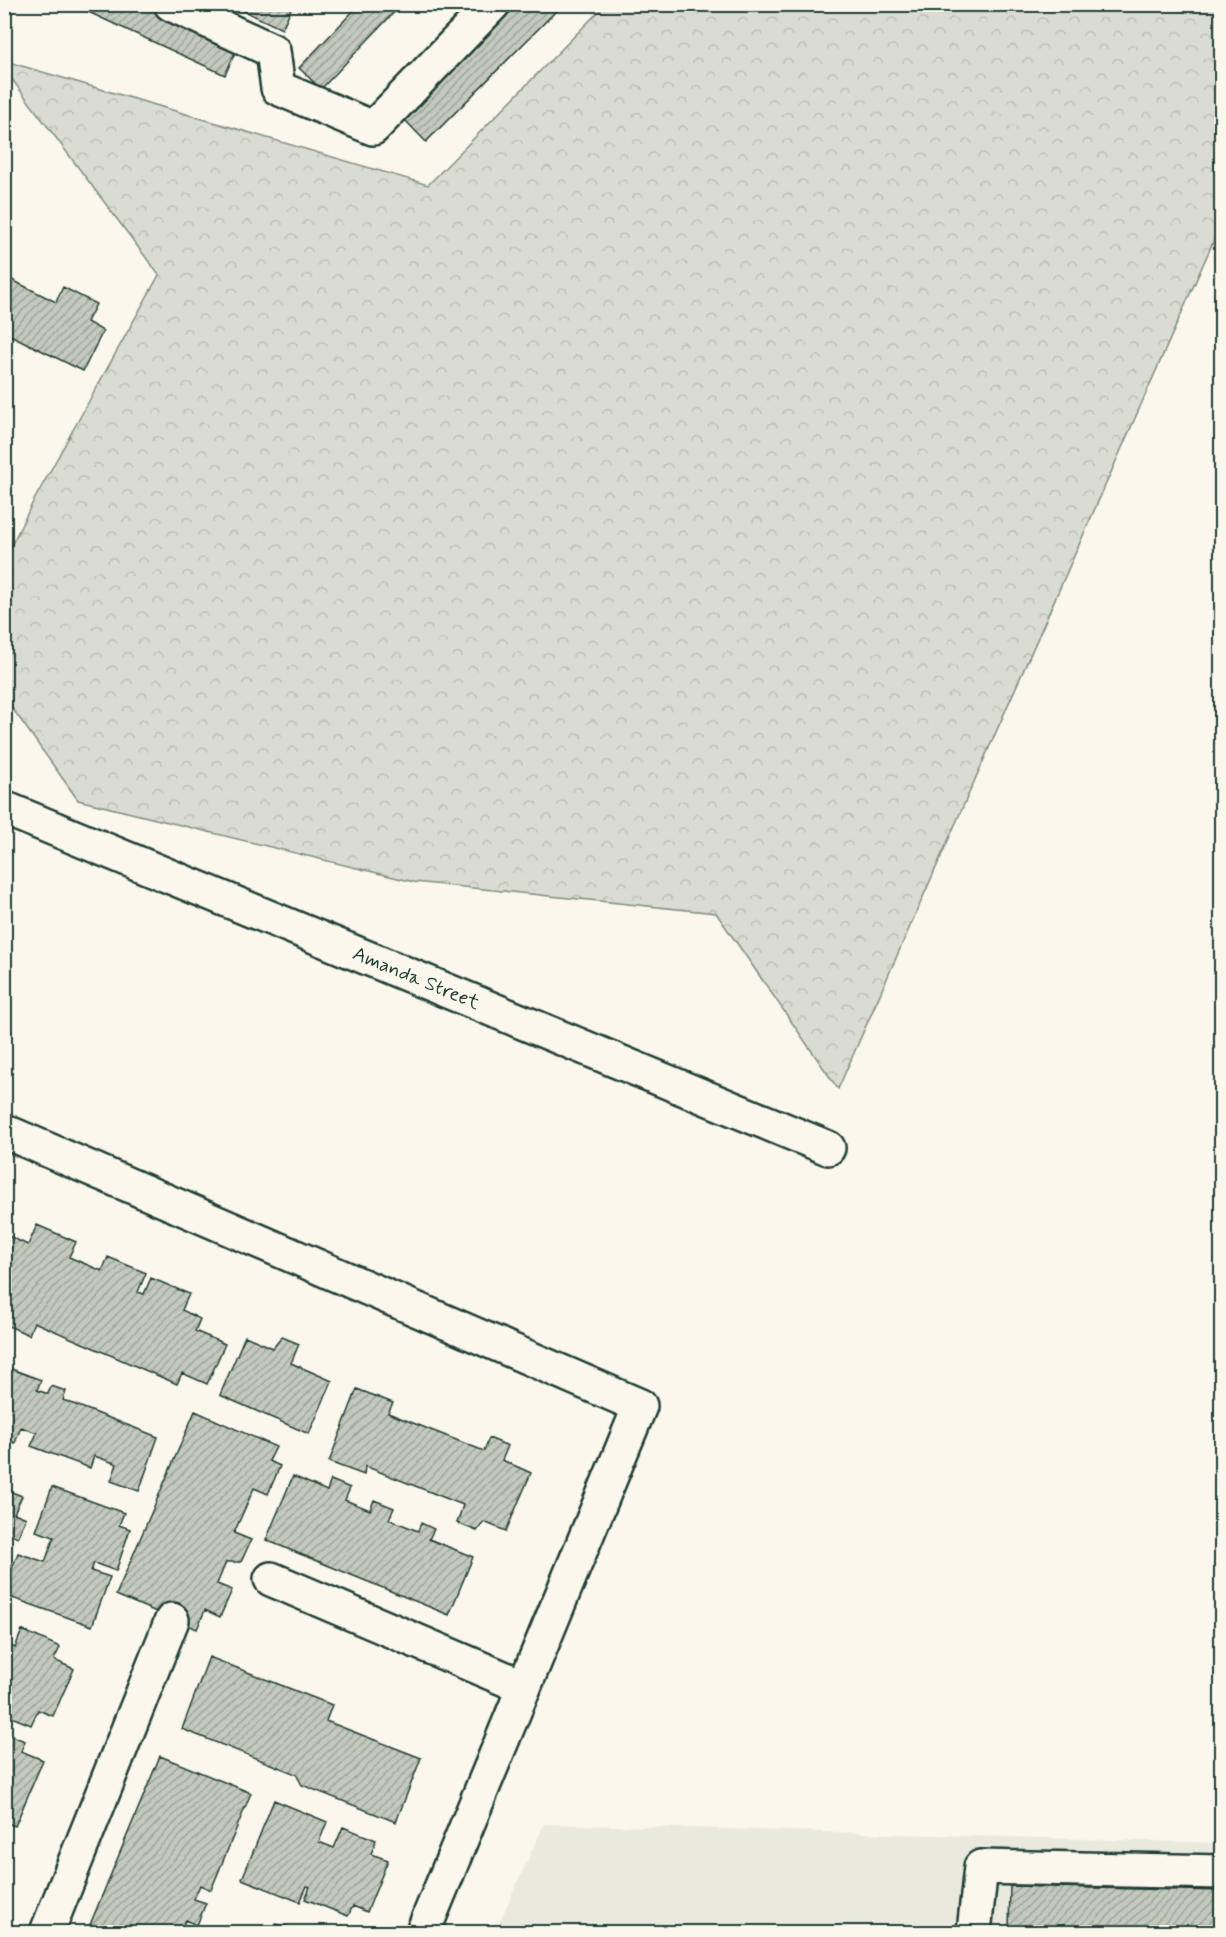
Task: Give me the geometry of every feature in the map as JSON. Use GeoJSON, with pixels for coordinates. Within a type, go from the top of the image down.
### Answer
{"type":"FeatureCollection","features":[{"type":"Feature","properties":{"kind":"street"},"geometry":{"type":"LineString","coordinates":[[171,4],[273,51],[278,88],[373,128],[494,4]]}},
{"type":"Feature","properties":{"kind":"street","name":"Amanda Street"},"geometry":{"type":"LineString","coordinates":[[4,808],[828,1148]]}},
{"type":"Feature","properties":{"kind":"street"},"geometry":{"type":"LineString","coordinates":[[4,1131],[640,1406],[423,1932]]}},
{"type":"Feature","properties":{"kind":"street"},"geometry":{"type":"LineString","coordinates":[[271,1579],[524,1687]]}},
{"type":"Feature","properties":{"kind":"street"},"geometry":{"type":"LineString","coordinates":[[46,1932],[172,1620]]}},
{"type":"Feature","properties":{"kind":"street"},"geometry":{"type":"LineString","coordinates":[[974,1932],[981,1867],[1221,1872]]}},
{"type":"Feature","properties":{"kind":"shaded area"},"geometry":{"type":"Polygon","coordinates":[[[544,1824],[1221,1843],[1221,1932],[495,1932],[544,1824]]]}},
{"type":"Feature","properties":{"kind":"green space"},"geometry":{"type":"Polygon","coordinates":[[[605,5],[1221,5],[1221,224],[838,1089],[716,913],[414,882],[78,800],[5,698],[5,558],[33,502],[159,275],[5,70],[5,61],[428,185],[605,5]]]}},
{"type":"Feature","properties":{"kind":"building"},"geometry":{"type":"Polygon","coordinates":[[[71,4],[148,4],[238,46],[225,75],[71,4]]]}},
{"type":"Feature","properties":{"kind":"building"},"geometry":{"type":"Polygon","coordinates":[[[229,4],[293,4],[282,29],[229,4]]]}},
{"type":"Feature","properties":{"kind":"building"},"geometry":{"type":"Polygon","coordinates":[[[360,4],[402,4],[321,89],[299,68],[360,4]]]}},
{"type":"Feature","properties":{"kind":"building"},"geometry":{"type":"Polygon","coordinates":[[[518,4],[563,4],[426,142],[404,119],[518,4]]]}},
{"type":"Feature","properties":{"kind":"building"},"geometry":{"type":"Polygon","coordinates":[[[6,277],[56,302],[63,287],[96,304],[87,322],[103,331],[83,371],[4,332],[6,277]]]}},
{"type":"Feature","properties":{"kind":"building"},"geometry":{"type":"Polygon","coordinates":[[[37,1225],[76,1242],[69,1257],[102,1271],[108,1257],[146,1273],[138,1292],[144,1294],[151,1278],[189,1294],[182,1310],[200,1319],[195,1331],[225,1344],[207,1384],[182,1373],[177,1384],[34,1322],[29,1335],[4,1324],[6,1314],[4,1313],[4,1234],[28,1245],[37,1225]]]}},
{"type":"Feature","properties":{"kind":"building"},"geometry":{"type":"Polygon","coordinates":[[[245,1336],[273,1348],[282,1337],[299,1344],[291,1363],[332,1381],[309,1434],[220,1395],[245,1336]]]}},
{"type":"Feature","properties":{"kind":"building"},"geometry":{"type":"Polygon","coordinates":[[[6,1367],[41,1380],[37,1390],[48,1394],[51,1386],[66,1391],[63,1400],[158,1437],[139,1491],[111,1481],[117,1464],[94,1456],[90,1468],[31,1446],[37,1433],[21,1427],[15,1443],[4,1439],[6,1367]]]}},
{"type":"Feature","properties":{"kind":"building"},"geometry":{"type":"Polygon","coordinates":[[[357,1389],[393,1403],[388,1413],[484,1451],[489,1438],[508,1446],[502,1460],[531,1473],[506,1531],[484,1522],[477,1531],[457,1523],[463,1505],[365,1466],[364,1475],[329,1462],[357,1389]]]}},
{"type":"Feature","properties":{"kind":"building"},"geometry":{"type":"Polygon","coordinates":[[[195,1411],[276,1447],[269,1461],[280,1466],[268,1494],[254,1488],[234,1533],[251,1540],[241,1562],[226,1562],[217,1584],[232,1590],[220,1617],[205,1610],[197,1629],[116,1595],[195,1411]]]}},
{"type":"Feature","properties":{"kind":"building"},"geometry":{"type":"Polygon","coordinates":[[[293,1476],[327,1491],[331,1480],[350,1488],[345,1500],[370,1510],[374,1500],[394,1508],[389,1519],[418,1531],[421,1523],[434,1529],[429,1539],[473,1557],[449,1615],[266,1540],[293,1476]]]}},
{"type":"Feature","properties":{"kind":"building"},"geometry":{"type":"Polygon","coordinates":[[[52,1487],[124,1513],[119,1525],[130,1529],[116,1571],[94,1563],[91,1571],[110,1577],[92,1626],[4,1595],[4,1589],[18,1553],[45,1562],[54,1537],[36,1531],[52,1487]]]}},
{"type":"Feature","properties":{"kind":"building"},"geometry":{"type":"Polygon","coordinates":[[[4,1489],[22,1496],[14,1513],[26,1518],[18,1537],[4,1532],[4,1489]]]}},
{"type":"Feature","properties":{"kind":"building"},"geometry":{"type":"Polygon","coordinates":[[[4,1625],[10,1628],[4,1639],[4,1625]]]}},
{"type":"Feature","properties":{"kind":"building"},"geometry":{"type":"Polygon","coordinates":[[[22,1630],[60,1647],[54,1660],[74,1669],[53,1716],[38,1710],[31,1725],[4,1714],[4,1643],[15,1648],[22,1630]]]}},
{"type":"Feature","properties":{"kind":"building"},"geometry":{"type":"Polygon","coordinates":[[[209,1657],[332,1705],[326,1721],[421,1758],[396,1822],[302,1785],[296,1774],[182,1729],[209,1657]]]}},
{"type":"Feature","properties":{"kind":"building"},"geometry":{"type":"Polygon","coordinates":[[[4,1733],[25,1741],[21,1751],[43,1760],[15,1826],[4,1822],[4,1733]]]}},
{"type":"Feature","properties":{"kind":"building"},"geometry":{"type":"Polygon","coordinates":[[[160,1756],[251,1793],[211,1890],[200,1885],[194,1899],[206,1903],[197,1925],[186,1920],[180,1932],[87,1932],[160,1756]]]}},
{"type":"Feature","properties":{"kind":"building"},"geometry":{"type":"Polygon","coordinates":[[[274,1800],[327,1822],[319,1842],[334,1848],[343,1827],[376,1840],[371,1854],[388,1860],[367,1912],[353,1906],[348,1916],[305,1899],[310,1887],[307,1886],[300,1902],[242,1879],[274,1800]]]}},
{"type":"Feature","properties":{"kind":"building"},"geometry":{"type":"Polygon","coordinates":[[[1010,1886],[1222,1891],[1222,1932],[1009,1932],[1010,1886]]]}},
{"type":"Feature","properties":{"kind":"building"},"geometry":{"type":"Polygon","coordinates":[[[275,1924],[313,1932],[273,1932],[275,1924]]]}}]}
